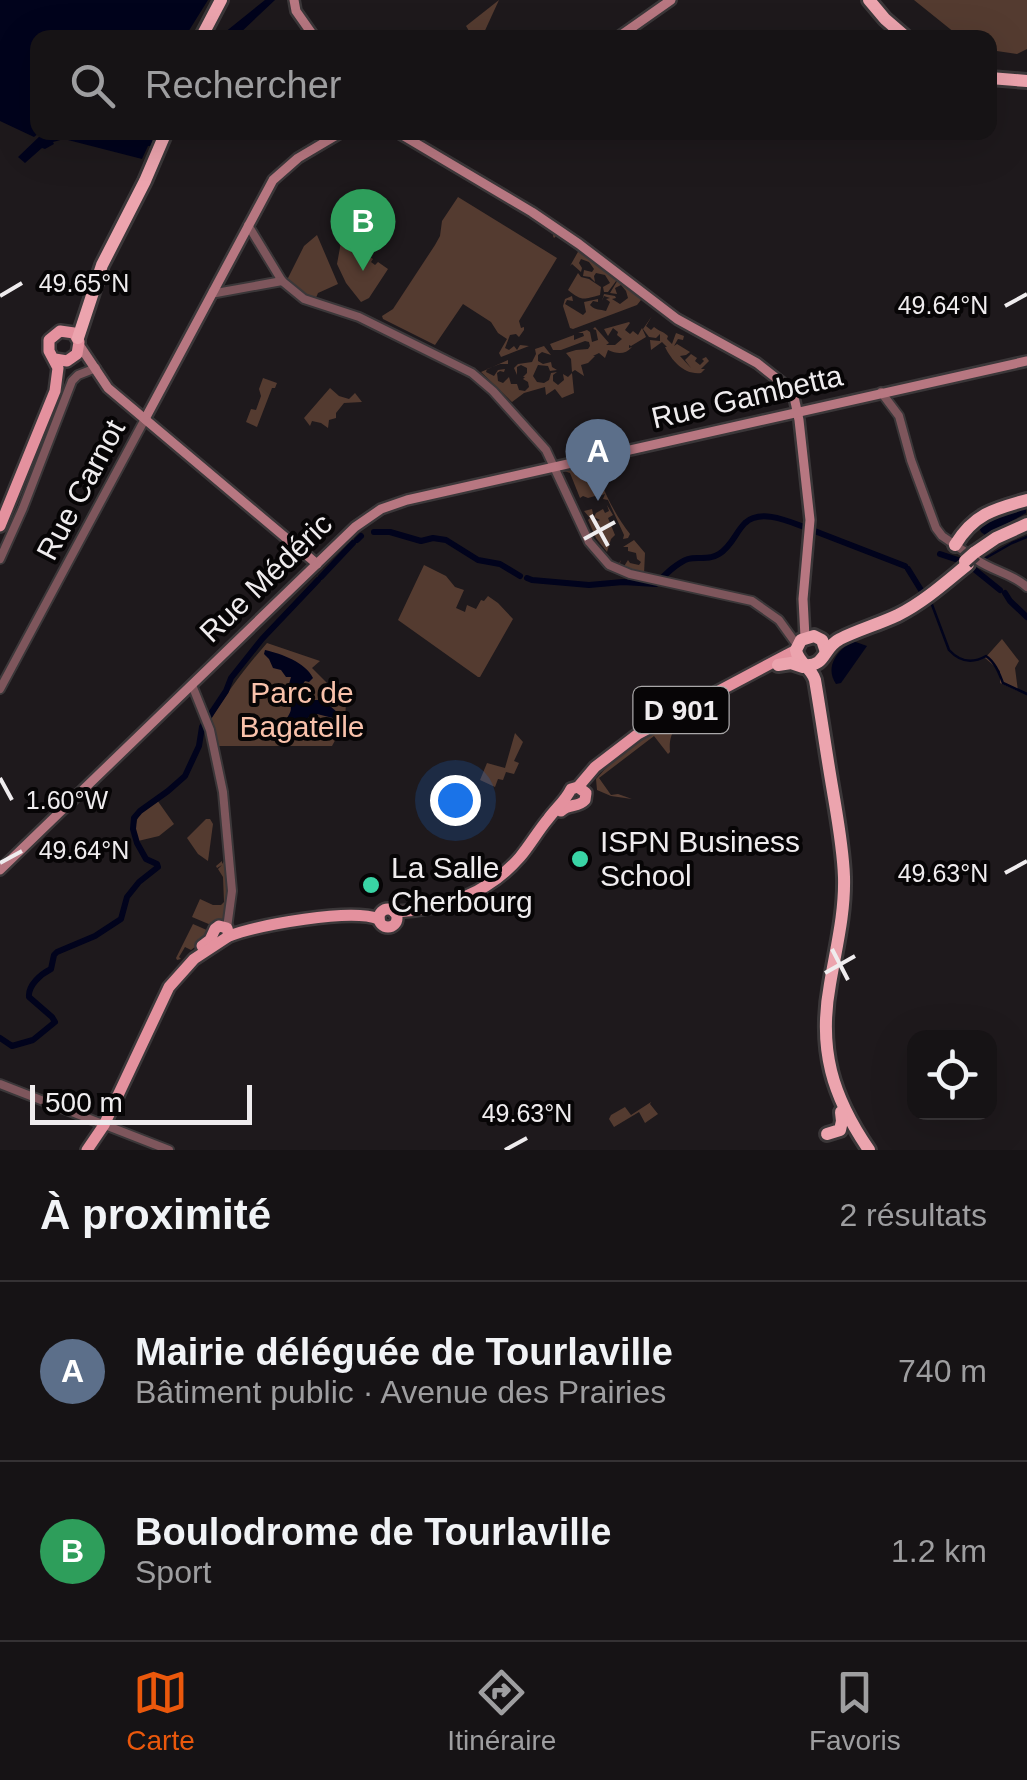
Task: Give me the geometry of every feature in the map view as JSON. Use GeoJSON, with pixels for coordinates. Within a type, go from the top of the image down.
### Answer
{"type":"FeatureCollection","features":[{"type":"Feature","properties":{"kind":"highway"},"geometry":{"type":"LineString","coordinates":[[208,30],[224,0]]}},
{"type":"Feature","properties":{"kind":"highway"},"geometry":{"type":"LineString","coordinates":[[867,0],[891,30]]}},
{"type":"Feature","properties":{"kind":"highway"},"geometry":{"type":"LineString","coordinates":[[867,0],[898,30]]}},
{"type":"Feature","properties":{"kind":"highway"},"geometry":{"type":"LineString","coordinates":[[997,76],[1027,78]]}},
{"type":"Feature","properties":{"kind":"highway"},"geometry":{"type":"LineString","coordinates":[[73,350],[77,326],[100,261],[159,140]]}},
{"type":"Feature","properties":{"kind":"highway"},"geometry":{"type":"LineString","coordinates":[[969,556],[965,529],[993,510],[1027,500]]}},
{"type":"Feature","properties":{"kind":"highway"},"geometry":{"type":"LineString","coordinates":[[807,648],[899,609],[969,556],[1027,527]]}},
{"type":"Feature","properties":{"kind":"highway"},"geometry":{"type":"LineString","coordinates":[[807,648],[835,642],[915,605],[969,556]]}},
{"type":"Feature","properties":{"kind":"highway"},"geometry":{"type":"LineString","coordinates":[[824,714],[823,677],[831,656],[849,638],[874,625]]}},
{"type":"Feature","properties":{"kind":"highway"},"geometry":{"type":"LineString","coordinates":[[807,648],[844,873],[841,926],[826,1018],[826,1050],[842,1126],[827,1134]]}},
{"type":"Feature","properties":{"kind":"highway"},"geometry":{"type":"LineString","coordinates":[[807,648],[824,714],[848,875],[845,927],[829,1019],[830,1054],[848,1108],[872,1150]]}},
{"type":"Feature","properties":{"kind":"highway"},"geometry":{"type":"LineString","coordinates":[[778,664],[804,668],[812,676],[816,690]]}},
{"type":"Feature","properties":{"kind":"highway"},"geometry":{"type":"LineString","coordinates":[[836,1091],[850,1121],[872,1150]]}},
{"type":"Feature","properties":{"kind":"main road"},"geometry":{"type":"LineString","coordinates":[[294,0],[309,30]]}},
{"type":"Feature","properties":{"kind":"main road"},"geometry":{"type":"LineString","coordinates":[[628,30],[671,0]]}},
{"type":"Feature","properties":{"kind":"main road"},"geometry":{"type":"LineString","coordinates":[[145,418],[277,175],[328,140]]}},
{"type":"Feature","properties":{"kind":"main road"},"geometry":{"type":"LineString","coordinates":[[410,140],[532,212],[677,319],[763,367],[790,390],[797,412],[810,520],[804,592],[809,622],[807,648]]}},
{"type":"Feature","properties":{"kind":"main road"},"geometry":{"type":"LineString","coordinates":[[0,526],[52,400],[58,366],[73,350],[96,368],[108,388],[316,564]]}},
{"type":"Feature","properties":{"kind":"main road","name":"Rue Gambetta"},"geometry":{"type":"LineString","coordinates":[[377,511],[407,500],[1027,360]]}},
{"type":"Feature","properties":{"kind":"main road","name":"Rue Médéric"},"geometry":{"type":"LineString","coordinates":[[0,870],[359,523],[377,511]]}},
{"type":"Feature","properties":{"kind":"main road","name":"D 901"},"geometry":{"type":"LineString","coordinates":[[581,789],[641,738],[807,648]]}},
{"type":"Feature","properties":{"kind":"main road","name":"D 901"},"geometry":{"type":"LineString","coordinates":[[581,789],[595,767],[638,734],[807,648]]}},
{"type":"Feature","properties":{"kind":"main road"},"geometry":{"type":"LineString","coordinates":[[102,1124],[156,1000],[170,977],[190,955],[224,930],[338,912],[388,915],[457,905],[492,887],[526,858],[571,801],[571,789],[581,789]]}},
{"type":"Feature","properties":{"kind":"main road"},"geometry":{"type":"LineString","coordinates":[[87,1148],[174,980],[224,930]]}},
{"type":"Feature","properties":{"kind":"street"},"geometry":{"type":"LineString","coordinates":[[248,225],[282,281],[309,301],[359,317],[477,376],[542,444],[594,551],[613,568],[752,601],[779,620],[807,648]]}},
{"type":"Feature","properties":{"kind":"street"},"geometry":{"type":"LineString","coordinates":[[213,291],[282,281]]}},
{"type":"Feature","properties":{"kind":"street"},"geometry":{"type":"LineString","coordinates":[[0,558],[72,381],[96,368]]}},
{"type":"Feature","properties":{"kind":"street"},"geometry":{"type":"LineString","coordinates":[[881,392],[900,420],[933,523],[941,535],[969,556],[1027,587]]}},
{"type":"Feature","properties":{"kind":"street","name":"Rue Carnot"},"geometry":{"type":"LineString","coordinates":[[0,689],[145,418]]}},
{"type":"Feature","properties":{"kind":"street"},"geometry":{"type":"LineString","coordinates":[[192,685],[206,719],[224,792],[232,891],[224,930]]}},
{"type":"Feature","properties":{"kind":"street"},"geometry":{"type":"LineString","coordinates":[[0,1084],[169,1150]]}},
{"type":"Feature","properties":{"kind":"green space"},"geometry":{"type":"Polygon","coordinates":[[[499,0],[485,30],[468,30],[466,26],[499,0]]]}},
{"type":"Feature","properties":{"kind":"green space"},"geometry":{"type":"Polygon","coordinates":[[[914,0],[1027,0],[1027,49],[1017,54],[997,51],[997,30],[951,30],[914,0]]]}},
{"type":"Feature","properties":{"kind":"green space"},"geometry":{"type":"Polygon","coordinates":[[[458,197],[557,258],[519,321],[524,330],[519,337],[510,335],[505,348],[529,346],[501,357],[499,353],[507,339],[491,322],[463,304],[435,345],[382,316],[393,309],[435,245],[442,221],[458,197]]]}},
{"type":"Feature","properties":{"kind":"green space"},"geometry":{"type":"Polygon","coordinates":[[[554,230],[619,277],[608,292],[603,287],[610,283],[605,275],[596,273],[595,282],[583,276],[584,270],[594,269],[589,262],[581,259],[581,272],[570,266],[579,250],[557,235],[554,238],[554,230]]]}},
{"type":"Feature","properties":{"kind":"green space"},"geometry":{"type":"Polygon","coordinates":[[[317,235],[338,284],[318,293],[315,300],[287,280],[304,246],[317,235]]]}},
{"type":"Feature","properties":{"kind":"green space"},"geometry":{"type":"Polygon","coordinates":[[[344,241],[373,259],[375,265],[378,262],[388,269],[369,298],[361,302],[337,264],[344,241]]]}},
{"type":"Feature","properties":{"kind":"green space"},"geometry":{"type":"Polygon","coordinates":[[[578,273],[601,287],[600,295],[583,298],[568,290],[578,273]]]}},
{"type":"Feature","properties":{"kind":"green space"},"geometry":{"type":"Polygon","coordinates":[[[619,278],[639,294],[641,300],[637,305],[570,328],[563,306],[565,299],[572,296],[573,301],[567,300],[565,304],[583,315],[584,302],[598,299],[590,305],[606,311],[610,302],[606,299],[610,298],[604,296],[602,301],[604,294],[615,296],[612,299],[620,304],[628,298],[621,285],[615,288],[617,294],[610,293],[619,278]]]}},
{"type":"Feature","properties":{"kind":"green space"},"geometry":{"type":"Polygon","coordinates":[[[652,316],[646,326],[665,333],[672,344],[676,333],[684,336],[674,346],[690,352],[680,356],[691,368],[685,360],[691,354],[700,365],[706,357],[709,361],[701,373],[679,366],[662,342],[651,350],[650,340],[660,341],[660,334],[649,337],[643,329],[652,316]]]}},
{"type":"Feature","properties":{"kind":"green space"},"geometry":{"type":"Polygon","coordinates":[[[629,322],[625,330],[638,335],[642,328],[646,337],[629,345],[632,347],[624,353],[608,350],[605,358],[599,353],[593,356],[581,365],[584,376],[572,372],[566,353],[588,349],[589,342],[561,350],[553,350],[550,344],[574,335],[574,340],[584,336],[578,333],[587,330],[592,342],[598,340],[595,327],[609,343],[606,345],[615,345],[622,339],[618,332],[613,328],[608,336],[604,329],[629,322]]]}},
{"type":"Feature","properties":{"kind":"green space"},"geometry":{"type":"Polygon","coordinates":[[[544,346],[551,355],[542,352],[538,361],[551,362],[557,370],[538,365],[533,376],[544,383],[551,373],[557,372],[553,381],[558,385],[564,380],[563,374],[568,377],[572,373],[574,393],[562,398],[555,389],[546,395],[545,387],[524,393],[512,402],[481,372],[487,369],[494,376],[498,370],[505,369],[497,373],[498,381],[503,383],[509,377],[511,384],[525,391],[529,387],[523,379],[527,368],[517,367],[517,375],[514,368],[518,364],[532,362],[535,349],[544,346]]]}},
{"type":"Feature","properties":{"kind":"green space"},"geometry":{"type":"Polygon","coordinates":[[[263,378],[277,383],[257,427],[246,422],[251,409],[256,410],[263,378]]]}},
{"type":"Feature","properties":{"kind":"green space"},"geometry":{"type":"Polygon","coordinates":[[[330,388],[349,399],[355,393],[362,402],[344,403],[336,418],[329,420],[328,428],[312,421],[310,426],[304,418],[330,388]]]}},
{"type":"Feature","properties":{"kind":"green space"},"geometry":{"type":"Polygon","coordinates":[[[595,461],[608,499],[630,534],[628,538],[623,539],[608,500],[603,499],[605,494],[599,489],[595,496],[580,498],[570,473],[564,471],[590,464],[591,468],[595,461]]]}},
{"type":"Feature","properties":{"kind":"green space"},"geometry":{"type":"Polygon","coordinates":[[[607,505],[613,515],[608,518],[615,535],[607,552],[584,511],[592,509],[591,518],[598,521],[596,513],[609,511],[607,505]]]}},
{"type":"Feature","properties":{"kind":"green space"},"geometry":{"type":"Polygon","coordinates":[[[634,540],[645,553],[644,574],[623,568],[628,560],[639,565],[641,562],[636,553],[623,547],[634,540]]]}},
{"type":"Feature","properties":{"kind":"green space"},"geometry":{"type":"Polygon","coordinates":[[[424,565],[464,590],[456,608],[465,612],[467,605],[476,609],[488,596],[513,619],[480,677],[398,620],[424,565]]]}},
{"type":"Feature","properties":{"kind":"green space"},"geometry":{"type":"Polygon","coordinates":[[[1002,639],[1019,661],[1015,668],[1018,691],[1000,683],[1000,671],[985,658],[1002,639]]]}},
{"type":"Feature","properties":{"kind":"green space","name":"Parc de Bagatelle"},"geometry":{"type":"Polygon","coordinates":[[[267,643],[320,661],[312,668],[346,702],[345,722],[332,746],[217,746],[210,721],[267,643]]]}},
{"type":"Feature","properties":{"kind":"green space"},"geometry":{"type":"Polygon","coordinates":[[[695,711],[675,728],[668,754],[654,736],[599,778],[611,795],[632,799],[611,796],[597,790],[596,779],[629,748],[695,711]]]}},
{"type":"Feature","properties":{"kind":"green space"},"geometry":{"type":"Polygon","coordinates":[[[515,733],[523,742],[514,761],[519,763],[514,774],[506,772],[495,787],[480,780],[487,763],[505,768],[515,733]]]}},
{"type":"Feature","properties":{"kind":"green space"},"geometry":{"type":"Polygon","coordinates":[[[157,800],[174,824],[159,836],[138,841],[138,817],[157,800]]]}},
{"type":"Feature","properties":{"kind":"green space"},"geometry":{"type":"Polygon","coordinates":[[[206,819],[213,824],[208,861],[187,838],[206,819]]]}},
{"type":"Feature","properties":{"kind":"green space"},"geometry":{"type":"Polygon","coordinates":[[[222,861],[226,865],[227,900],[223,920],[211,925],[192,917],[200,899],[213,905],[224,902],[223,877],[218,869],[222,865],[216,866],[222,861]]]}},
{"type":"Feature","properties":{"kind":"green space"},"geometry":{"type":"Polygon","coordinates":[[[193,924],[209,931],[206,938],[191,950],[185,947],[177,960],[176,958],[193,924]]]}},
{"type":"Feature","properties":{"kind":"green space"},"geometry":{"type":"Polygon","coordinates":[[[651,1102],[658,1114],[645,1123],[639,1112],[614,1127],[609,1119],[625,1107],[631,1115],[651,1102]]]}},
{"type":"Feature","properties":{"kind":"water"},"geometry":{"type":"Polygon","coordinates":[[[0,0],[208,0],[189,30],[30,30],[30,135],[0,121],[0,0]]]}},
{"type":"Feature","properties":{"kind":"water"},"geometry":{"type":"Polygon","coordinates":[[[265,0],[275,0],[243,30],[228,30],[265,0]]]}},
{"type":"Feature","properties":{"kind":"water"},"geometry":{"type":"Polygon","coordinates":[[[36,140],[60,140],[42,148],[25,163],[18,157],[36,140]]]}},
{"type":"Feature","properties":{"kind":"water"},"geometry":{"type":"Polygon","coordinates":[[[68,140],[153,140],[142,159],[68,140]]]}},
{"type":"Feature","properties":{"kind":"water"},"geometry":{"type":"Polygon","coordinates":[[[1026,505],[1026,513],[988,534],[981,532],[977,521],[1026,505]]]}},
{"type":"Feature","properties":{"kind":"water"},"geometry":{"type":"Polygon","coordinates":[[[853,641],[867,646],[841,683],[836,684],[831,671],[834,659],[853,641]]]}},
{"type":"Feature","properties":{"kind":"water"},"geometry":{"type":"Polygon","coordinates":[[[265,650],[299,663],[313,678],[305,681],[300,688],[303,691],[294,696],[306,692],[309,700],[326,700],[341,720],[317,714],[308,717],[311,734],[293,731],[285,721],[291,710],[287,691],[291,677],[273,668],[265,650]]]}},
{"type":"Feature","properties":{"kind":"waterway"},"geometry":{"type":"LineString","coordinates":[[527,578],[589,585],[656,584],[684,561],[719,554],[752,519],[776,518],[807,528]]}},
{"type":"Feature","properties":{"kind":"waterway"},"geometry":{"type":"LineString","coordinates":[[812,530],[905,566]]}},
{"type":"Feature","properties":{"kind":"waterway"},"geometry":{"type":"LineString","coordinates":[[374,532],[390,532],[421,541],[446,540],[478,560],[500,564],[520,576]]}},
{"type":"Feature","properties":{"kind":"waterway"},"geometry":{"type":"LineString","coordinates":[[357,540],[361,536]]}},
{"type":"Feature","properties":{"kind":"waterway"},"geometry":{"type":"LineString","coordinates":[[984,559],[1027,537]]}},
{"type":"Feature","properties":{"kind":"waterway"},"geometry":{"type":"LineString","coordinates":[[321,577],[353,543]]}},
{"type":"Feature","properties":{"kind":"waterway"},"geometry":{"type":"LineString","coordinates":[[940,554],[958,560]]}},
{"type":"Feature","properties":{"kind":"waterway"},"geometry":{"type":"LineString","coordinates":[[969,565],[1000,590]]}},
{"type":"Feature","properties":{"kind":"waterway"},"geometry":{"type":"LineString","coordinates":[[908,569],[921,590]]}},
{"type":"Feature","properties":{"kind":"waterway"},"geometry":{"type":"LineString","coordinates":[[0,1038],[12,1046],[33,1040],[55,1022],[29,997],[33,984],[51,969],[57,952],[95,936],[121,919],[127,897],[158,867],[146,859],[137,843],[134,818],[185,776],[199,746],[202,727],[231,678],[318,580]]}},
{"type":"Feature","properties":{"kind":"waterway"},"geometry":{"type":"LineString","coordinates":[[1005,593],[1027,617]]}},
{"type":"Feature","properties":{"kind":"waterway"},"geometry":{"type":"LineString","coordinates":[[939,595],[931,602],[949,650],[966,661],[986,656],[1003,683],[1027,694]]}},
{"type":"Feature","properties":{"kind":"place","name":"Boulodrome de Tourlaville"},"geometry":{"type":"Point","coordinates":[363,271]}},
{"type":"Feature","properties":{"kind":"place","name":"Mairie déléguée de Tourlaville"},"geometry":{"type":"Point","coordinates":[598,501]}},
{"type":"Feature","properties":{"kind":"place","name":"ISPN Business School"},"geometry":{"type":"Point","coordinates":[580,859]}},
{"type":"Feature","properties":{"kind":"place","name":"La Salle Cherbourg"},"geometry":{"type":"Point","coordinates":[371,885]}}]}
